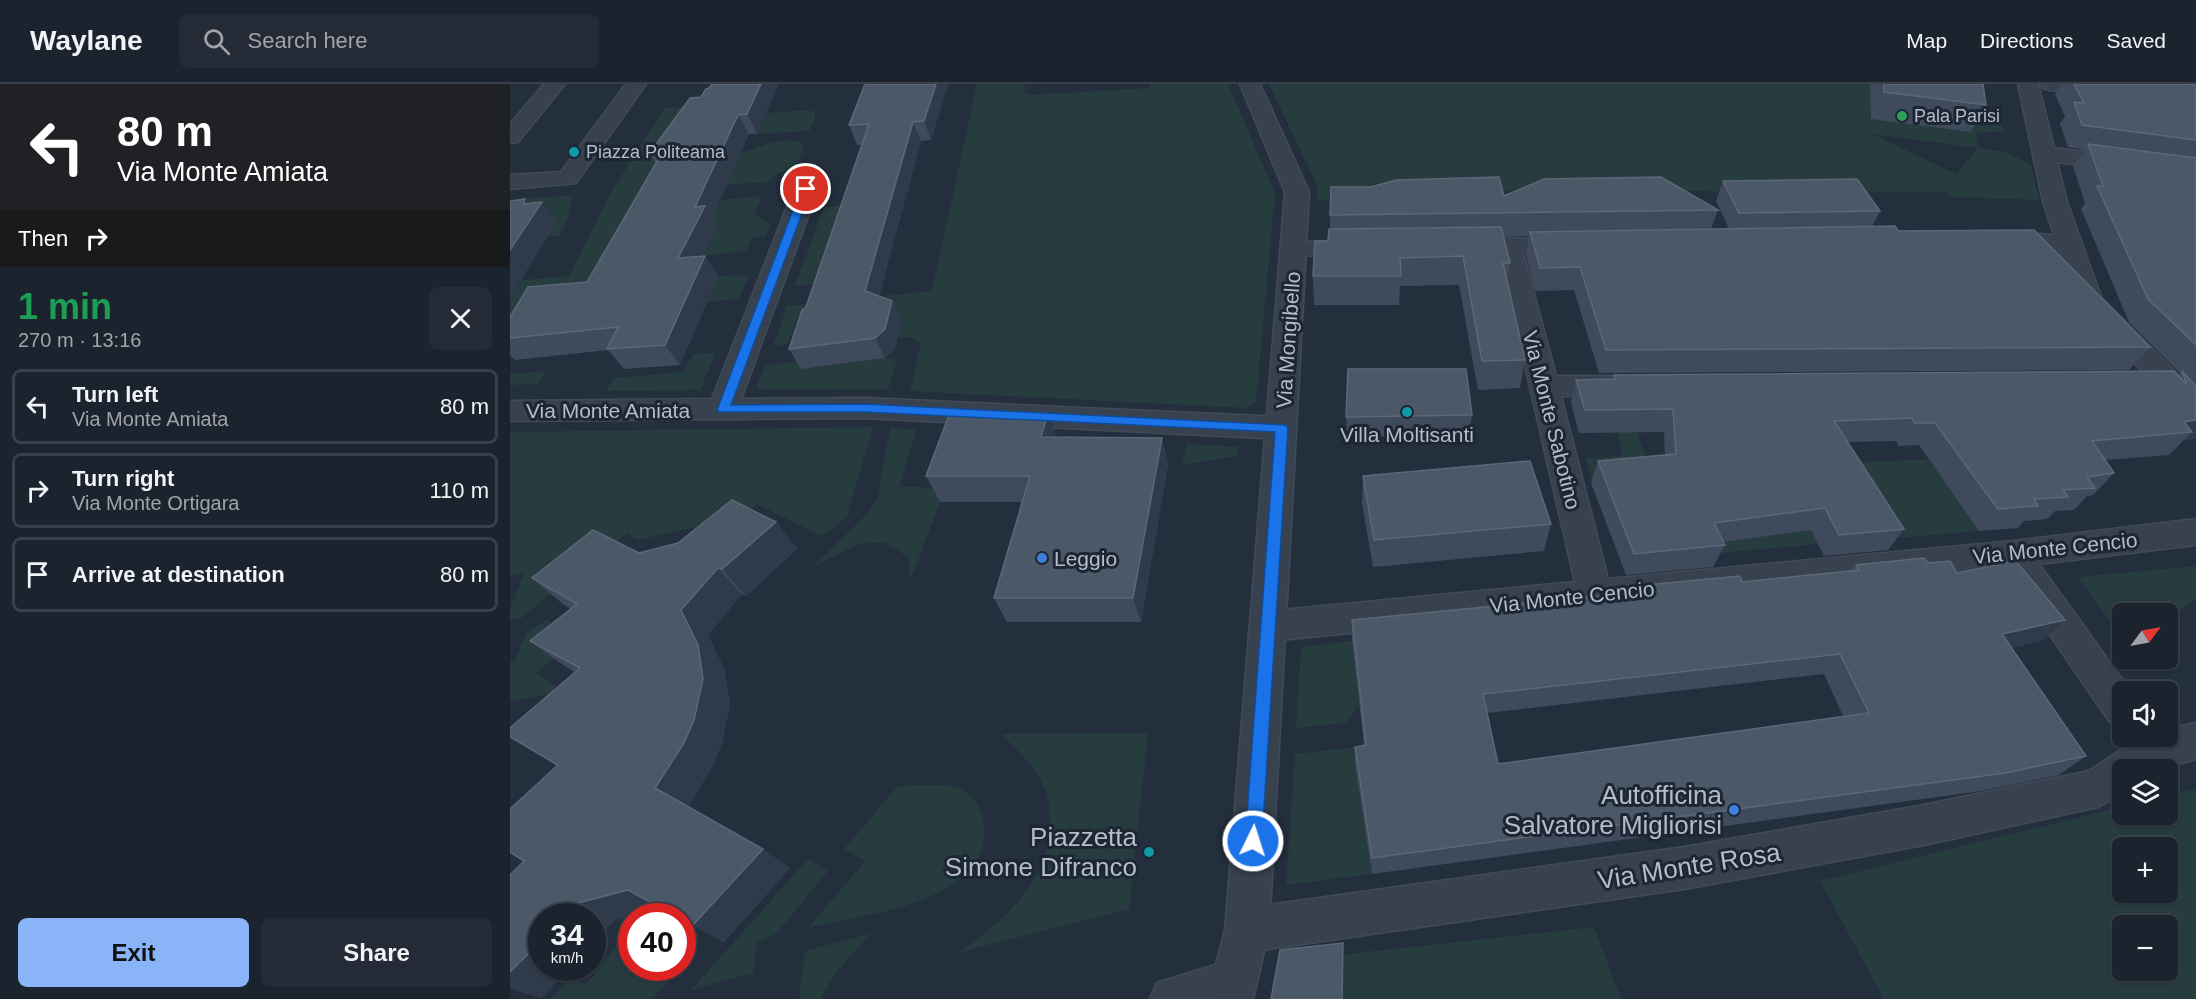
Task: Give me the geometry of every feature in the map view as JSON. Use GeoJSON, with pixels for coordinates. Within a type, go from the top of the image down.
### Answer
{"type":"FeatureCollection","features":[{"type":"Feature","properties":{"kind":"street"},"geometry":{"type":"LineString","coordinates":[[510,136],[555,84]]}},
{"type":"Feature","properties":{"kind":"street"},"geometry":{"type":"LineString","coordinates":[[510,182],[568,178],[636,84]]}},
{"type":"Feature","properties":{"kind":"street","name":"Via Mongibello"},"geometry":{"type":"LineString","coordinates":[[1232,991],[1247,930],[1297,192],[1250,84]]}},
{"type":"Feature","properties":{"kind":"street"},"geometry":{"type":"LineString","coordinates":[[2028,84],[2055,202],[2089,300],[2196,411]]}},
{"type":"Feature","properties":{"kind":"street"},"geometry":{"type":"LineString","coordinates":[[2050,84],[2196,100]]}},
{"type":"Feature","properties":{"kind":"street"},"geometry":{"type":"LineString","coordinates":[[2045,154],[2196,173]]}},
{"type":"Feature","properties":{"kind":"street"},"geometry":{"type":"LineString","coordinates":[[723,410],[806,189]]}},
{"type":"Feature","properties":{"kind":"street"},"geometry":{"type":"LineString","coordinates":[[1973,238],[2021,238],[2069,244]]}},
{"type":"Feature","properties":{"kind":"street"},"geometry":{"type":"LineString","coordinates":[[1438,246],[1593,244]]}},
{"type":"Feature","properties":{"kind":"street","name":"Via Monte Sabotino"},"geometry":{"type":"LineString","coordinates":[[1509,245],[1595,594]]}},
{"type":"Feature","properties":{"kind":"street"},"geometry":{"type":"LineString","coordinates":[[1294,249],[1378,247]]}},
{"type":"Feature","properties":{"kind":"street"},"geometry":{"type":"LineString","coordinates":[[2133,382],[2168,382]]}},
{"type":"Feature","properties":{"kind":"street"},"geometry":{"type":"LineString","coordinates":[[1544,386],[1649,385]]}},
{"type":"Feature","properties":{"kind":"street","name":"Via Monte Amiata"},"geometry":{"type":"LineString","coordinates":[[510,411],[865,408],[1281,428]]}},
{"type":"Feature","properties":{"kind":"street","name":"Via Monte Cencio"},"geometry":{"type":"LineString","coordinates":[[1269,626],[2013,554],[2196,532]]}},
{"type":"Feature","properties":{"kind":"street"},"geometry":{"type":"LineString","coordinates":[[2013,554],[2112,695]]}},
{"type":"Feature","properties":{"kind":"street"},"geometry":{"type":"LineString","coordinates":[[2135,757],[2196,741]]}},
{"type":"Feature","properties":{"kind":"street","name":"Via Monte Rosa"},"geometry":{"type":"LineString","coordinates":[[1247,930],[1755,856],[1924,825],[2098,788],[2135,757]]}},
{"type":"Feature","properties":{"kind":"street"},"geometry":{"type":"LineString","coordinates":[[1173,999],[1232,991]]}},
{"type":"Feature","properties":{"kind":"green space"},"geometry":{"type":"Polygon","coordinates":[[[977,84],[1025,84],[1024,93],[1029,95],[1150,88],[1150,84],[1228,84],[1275,193],[1256,402],[1247,408],[910,391],[921,343],[911,337],[898,338],[864,298],[932,291],[977,84]]]}},
{"type":"Feature","properties":{"kind":"green space"},"geometry":{"type":"Polygon","coordinates":[[[1269,84],[1981,84],[1987,117],[2008,131],[1977,133],[1978,148],[2006,152],[2031,165],[2039,200],[1951,197],[1947,192],[1412,190],[1355,199],[1316,200],[1318,187],[1269,84]],[[1872,134],[1956,174],[1978,148],[1872,134]]]}},
{"type":"Feature","properties":{"kind":"green space"},"geometry":{"type":"Polygon","coordinates":[[[689,107],[717,165],[738,159],[740,154],[785,140],[801,142],[804,148],[795,168],[777,174],[768,182],[645,190],[633,260],[510,325],[510,264],[531,262],[523,280],[569,276],[611,192],[665,108],[689,107]]]}},
{"type":"Feature","properties":{"kind":"green space"},"geometry":{"type":"Polygon","coordinates":[[[807,110],[815,112],[815,119],[809,131],[757,134],[767,113],[807,110]]]}},
{"type":"Feature","properties":{"kind":"green space"},"geometry":{"type":"Polygon","coordinates":[[[572,195],[568,219],[559,236],[548,236],[556,223],[510,220],[510,200],[572,195]]]}},
{"type":"Feature","properties":{"kind":"green space"},"geometry":{"type":"Polygon","coordinates":[[[762,196],[754,213],[770,225],[765,237],[752,238],[747,251],[700,256],[706,227],[721,200],[762,196]]]}},
{"type":"Feature","properties":{"kind":"green space"},"geometry":{"type":"Polygon","coordinates":[[[858,204],[832,282],[795,286],[824,207],[858,204]]]}},
{"type":"Feature","properties":{"kind":"green space"},"geometry":{"type":"Polygon","coordinates":[[[749,275],[739,299],[707,302],[718,276],[749,275]]]}},
{"type":"Feature","properties":{"kind":"green space"},"geometry":{"type":"Polygon","coordinates":[[[837,301],[832,312],[798,317],[787,344],[773,346],[787,306],[837,301]]]}},
{"type":"Feature","properties":{"kind":"green space"},"geometry":{"type":"Polygon","coordinates":[[[716,353],[700,390],[606,391],[614,378],[683,372],[693,354],[716,353]]]}},
{"type":"Feature","properties":{"kind":"green space"},"geometry":{"type":"Polygon","coordinates":[[[885,358],[897,359],[888,390],[756,389],[765,365],[804,361],[810,368],[885,358]]]}},
{"type":"Feature","properties":{"kind":"green space"},"geometry":{"type":"Polygon","coordinates":[[[545,371],[538,384],[510,385],[510,374],[545,371]]]}},
{"type":"Feature","properties":{"kind":"green space"},"geometry":{"type":"Polygon","coordinates":[[[1616,426],[1636,426],[1650,473],[1929,459],[1979,531],[1839,543],[1837,469],[1757,537],[1811,530],[1818,544],[1708,554],[1595,494],[1586,458],[1623,456],[1616,426]]]}},
{"type":"Feature","properties":{"kind":"green space"},"geometry":{"type":"Polygon","coordinates":[[[873,427],[847,517],[822,536],[757,504],[742,517],[637,540],[627,533],[521,618],[510,620],[510,610],[524,573],[510,576],[510,432],[873,427]]]}},
{"type":"Feature","properties":{"kind":"green space"},"geometry":{"type":"Polygon","coordinates":[[[890,428],[916,429],[900,486],[945,489],[911,579],[908,557],[884,542],[859,544],[814,566],[867,514],[878,497],[890,428]]]}},
{"type":"Feature","properties":{"kind":"green space"},"geometry":{"type":"Polygon","coordinates":[[[1187,444],[1239,447],[1237,456],[1182,465],[1187,444]]]}},
{"type":"Feature","properties":{"kind":"green space"},"geometry":{"type":"Polygon","coordinates":[[[2196,566],[2196,599],[2178,612],[2178,603],[2112,603],[2112,625],[2078,577],[2196,566]]]}},
{"type":"Feature","properties":{"kind":"green space"},"geometry":{"type":"Polygon","coordinates":[[[547,620],[576,639],[536,673],[562,691],[510,702],[510,662],[515,661],[526,633],[547,620]]]}},
{"type":"Feature","properties":{"kind":"green space"},"geometry":{"type":"Polygon","coordinates":[[[1352,641],[1359,705],[1345,723],[1296,728],[1301,647],[1352,641]]]}},
{"type":"Feature","properties":{"kind":"green space"},"geometry":{"type":"Polygon","coordinates":[[[1148,733],[1129,909],[960,952],[991,928],[1018,901],[1030,886],[1046,851],[1050,819],[1045,789],[1029,763],[1001,734],[1148,733]]]}},
{"type":"Feature","properties":{"kind":"green space"},"geometry":{"type":"Polygon","coordinates":[[[1385,744],[1355,766],[1372,874],[1286,885],[1295,754],[1385,744]]]}},
{"type":"Feature","properties":{"kind":"green space"},"geometry":{"type":"Polygon","coordinates":[[[898,786],[952,786],[967,792],[979,807],[984,825],[983,845],[976,862],[956,882],[922,900],[885,911],[808,928],[865,861],[844,849],[898,786]]]}},
{"type":"Feature","properties":{"kind":"green space"},"geometry":{"type":"Polygon","coordinates":[[[2196,789],[2196,999],[1884,999],[1820,881],[2112,809],[2112,825],[2178,825],[2178,794],[2196,789]]]}},
{"type":"Feature","properties":{"kind":"green space"},"geometry":{"type":"Polygon","coordinates":[[[808,859],[828,871],[776,934],[757,942],[753,973],[691,990],[808,859]]]}},
{"type":"Feature","properties":{"kind":"green space"},"geometry":{"type":"Polygon","coordinates":[[[1594,927],[1621,999],[1276,999],[1283,961],[1594,927]]]}},
{"type":"Feature","properties":{"kind":"green space"},"geometry":{"type":"Polygon","coordinates":[[[871,933],[838,970],[820,999],[799,999],[805,951],[871,933]]]}},
{"type":"Feature","properties":{"kind":"green space"},"geometry":{"type":"Polygon","coordinates":[[[618,944],[618,981],[669,981],[651,999],[551,999],[567,981],[579,981],[585,986],[589,981],[606,981],[606,959],[618,944]]]}},
{"type":"Feature","properties":{"kind":"building"},"geometry":{"type":"Polygon","coordinates":[[[712,84],[761,84],[747,114],[738,115],[695,207],[705,206],[678,258],[705,256],[665,345],[607,349],[618,327],[510,338],[510,317],[528,287],[587,282],[662,153],[649,154],[690,98],[701,97],[712,84]]]}},
{"type":"Feature","properties":{"kind":"building"},"geometry":{"type":"Polygon","coordinates":[[[865,84],[936,84],[924,121],[913,122],[865,291],[892,301],[885,329],[875,338],[789,349],[802,310],[806,307],[869,124],[849,125],[865,84]]]}},
{"type":"Feature","properties":{"kind":"building"},"geometry":{"type":"Polygon","coordinates":[[[1884,84],[1983,84],[1986,105],[1884,92],[1884,84]]]}},
{"type":"Feature","properties":{"kind":"building"},"geometry":{"type":"Polygon","coordinates":[[[2074,84],[2196,85],[2196,140],[2082,125],[2074,102],[2084,103],[2074,84]]]}},
{"type":"Feature","properties":{"kind":"building"},"geometry":{"type":"Polygon","coordinates":[[[2088,144],[2196,158],[2196,345],[2148,299],[2097,186],[2103,186],[2088,144]]]}},
{"type":"Feature","properties":{"kind":"building"},"geometry":{"type":"Polygon","coordinates":[[[1499,177],[1504,196],[1544,179],[1661,177],[1718,210],[1330,215],[1331,187],[1371,187],[1396,180],[1499,177]]]}},
{"type":"Feature","properties":{"kind":"building"},"geometry":{"type":"Polygon","coordinates":[[[1857,179],[1880,211],[1739,213],[1723,181],[1857,179]]]}},
{"type":"Feature","properties":{"kind":"building"},"geometry":{"type":"Polygon","coordinates":[[[525,199],[523,204],[542,202],[510,250],[510,201],[525,199]]]}},
{"type":"Feature","properties":{"kind":"building"},"geometry":{"type":"Polygon","coordinates":[[[1895,226],[1898,231],[2034,230],[2150,347],[1606,350],[1580,267],[1540,268],[1530,232],[1895,226]]]}},
{"type":"Feature","properties":{"kind":"building"},"geometry":{"type":"Polygon","coordinates":[[[1501,227],[1510,263],[1503,263],[1525,360],[1482,361],[1463,256],[1400,258],[1401,276],[1313,276],[1315,241],[1328,241],[1329,229],[1501,227]]]}},
{"type":"Feature","properties":{"kind":"building"},"geometry":{"type":"Polygon","coordinates":[[[1348,369],[1466,369],[1472,415],[1346,417],[1348,369]]]}},
{"type":"Feature","properties":{"kind":"building"},"geometry":{"type":"Polygon","coordinates":[[[2174,371],[2187,385],[2182,371],[2196,386],[2196,420],[2184,422],[2192,432],[2092,441],[2114,473],[2087,477],[2095,488],[2063,490],[2068,497],[2034,499],[2038,506],[1998,509],[1935,423],[1914,423],[1912,418],[1834,421],[1904,529],[1839,535],[1825,508],[1714,523],[1725,545],[1634,554],[1598,461],[1676,454],[1673,409],[1585,410],[1576,380],[1615,379],[1614,375],[2174,371]]]}},
{"type":"Feature","properties":{"kind":"building"},"geometry":{"type":"Polygon","coordinates":[[[951,410],[1048,413],[1041,437],[1162,438],[1133,598],[994,598],[1030,476],[926,476],[951,410]]]}},
{"type":"Feature","properties":{"kind":"building"},"geometry":{"type":"Polygon","coordinates":[[[1530,461],[1551,524],[1374,540],[1363,476],[1530,461]]]}},
{"type":"Feature","properties":{"kind":"building"},"geometry":{"type":"Polygon","coordinates":[[[732,500],[776,522],[722,569],[718,568],[681,610],[698,645],[703,679],[694,720],[684,743],[655,788],[763,849],[696,922],[696,903],[652,903],[628,890],[578,903],[528,903],[528,954],[510,972],[510,875],[524,861],[510,852],[510,809],[558,765],[510,737],[510,728],[580,668],[530,641],[577,604],[532,578],[593,530],[639,553],[678,543],[732,500]]]}},
{"type":"Feature","properties":{"kind":"building"},"geometry":{"type":"Polygon","coordinates":[[[1924,558],[1928,563],[1950,561],[1957,573],[2016,561],[2065,620],[2002,634],[2086,756],[2005,773],[1372,858],[1355,747],[1366,745],[1352,620],[1650,591],[1647,585],[1740,576],[1742,582],[1859,570],[1856,565],[1924,558]],[[1840,654],[1483,694],[1498,764],[1869,713],[1840,654]]]}},
{"type":"Feature","properties":{"kind":"building"},"geometry":{"type":"Polygon","coordinates":[[[1343,943],[1342,999],[1271,999],[1280,950],[1343,943]]]}},
{"type":"Feature","properties":{"kind":"place","name":"Pala Parisi"},"geometry":{"type":"Point","coordinates":[1902,116]}},
{"type":"Feature","properties":{"kind":"place","name":"Piazza Politeama"},"geometry":{"type":"Point","coordinates":[574,152]}},
{"type":"Feature","properties":{"kind":"place","name":"Villa Moltisanti"},"geometry":{"type":"Point","coordinates":[1407,412]}},
{"type":"Feature","properties":{"kind":"place","name":"Leggio"},"geometry":{"type":"Point","coordinates":[1042,558]}},
{"type":"Feature","properties":{"kind":"place","name":"Autofficina Salvatore Migliorisi"},"geometry":{"type":"Point","coordinates":[1734,810]}},
{"type":"Feature","properties":{"kind":"place","name":"Piazzetta Simone Difranco"},"geometry":{"type":"Point","coordinates":[1149,852]}},
{"type":"Feature","properties":{"kind":"route"},"geometry":{"type":"LineString","coordinates":[[806,189],[723,410],[865,408],[1281,428],[1253,841]]}}]}
